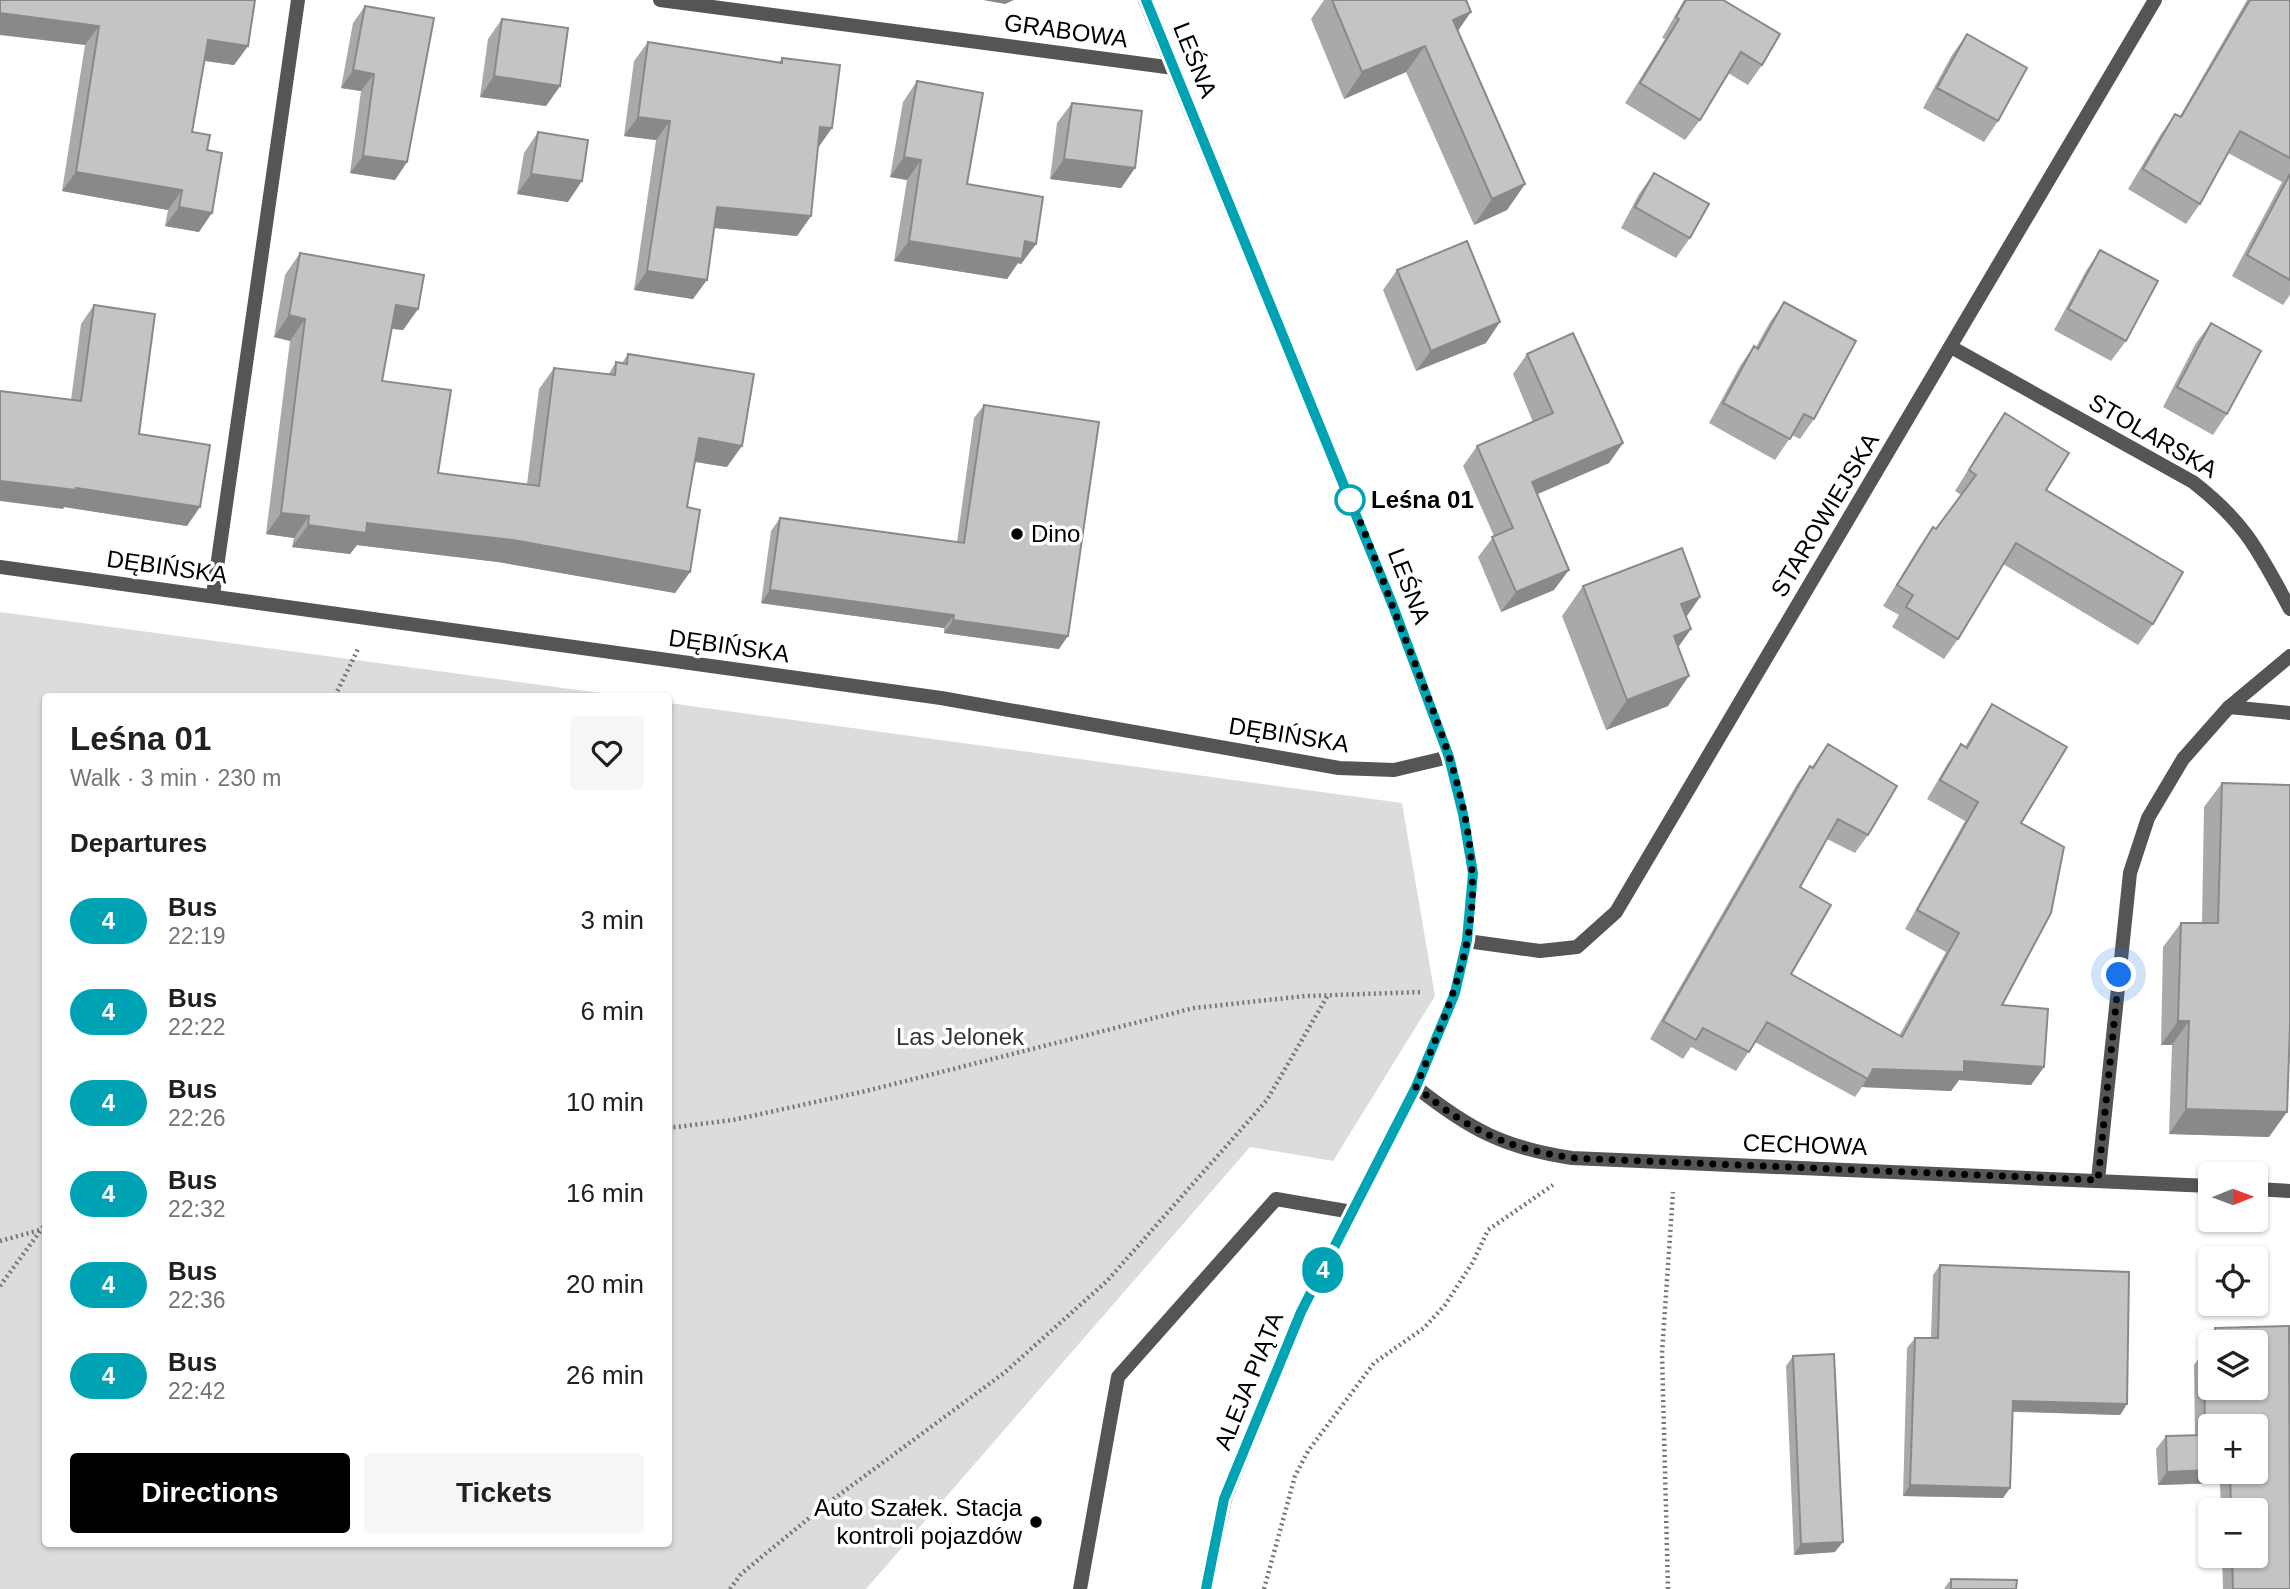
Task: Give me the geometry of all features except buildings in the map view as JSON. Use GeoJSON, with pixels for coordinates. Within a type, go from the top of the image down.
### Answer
{"type":"FeatureCollection","features":[{"type":"Feature","properties":{"kind":"street"},"geometry":{"type":"LineString","coordinates":[[213,595],[298,0]]}},
{"type":"Feature","properties":{"kind":"street","name":"GRABOWA"},"geometry":{"type":"LineString","coordinates":[[660,0],[1174,68]]}},
{"type":"Feature","properties":{"kind":"street","name":"LEŚNA"},"geometry":{"type":"LineString","coordinates":[[1146,0],[1393,606],[1449,757],[1463,814],[1473,873],[1467,940],[1455,993],[1416,1087]]}},
{"type":"Feature","properties":{"kind":"street","name":"STAROWIEJSKA"},"geometry":{"type":"LineString","coordinates":[[1467,940],[1540,951],[1577,947],[1616,912],[2155,0]]}},
{"type":"Feature","properties":{"kind":"street","name":"STOLARSKA"},"geometry":{"type":"LineString","coordinates":[[1951,347],[2193,482],[2226,507],[2252,540],[2290,610]]}},
{"type":"Feature","properties":{"kind":"street","name":"DĘBIŃSKA"},"geometry":{"type":"LineString","coordinates":[[0,567],[941,698],[1339,768],[1394,770],[1449,757]]}},
{"type":"Feature","properties":{"kind":"street"},"geometry":{"type":"LineString","coordinates":[[2098,1180],[2130,873],[2148,818],[2183,759],[2229,707],[2290,656]]}},
{"type":"Feature","properties":{"kind":"street"},"geometry":{"type":"LineString","coordinates":[[2229,707],[2290,713]]}},
{"type":"Feature","properties":{"kind":"street","name":"CECHOWA"},"geometry":{"type":"LineString","coordinates":[[1416,1087],[1475,1130],[1527,1151],[1572,1158],[2198,1185]]}},
{"type":"Feature","properties":{"kind":"street","name":"ALEJA PIĄTA"},"geometry":{"type":"LineString","coordinates":[[1206,1589],[1224,1499],[1301,1312],[1416,1087]]}},
{"type":"Feature","properties":{"kind":"street"},"geometry":{"type":"LineString","coordinates":[[2268,1190],[2290,1191]]}},
{"type":"Feature","properties":{"kind":"street"},"geometry":{"type":"LineString","coordinates":[[1080,1589],[1118,1377],[1276,1199],[1352,1212]]}},
{"type":"Feature","properties":{"kind":"path"},"geometry":{"type":"LineString","coordinates":[[336,693],[374,618]]}},
{"type":"Feature","properties":{"kind":"path"},"geometry":{"type":"LineString","coordinates":[[672,1128],[733,1120],[866,1091],[1194,1008],[1389,991],[1455,993]]}},
{"type":"Feature","properties":{"kind":"path"},"geometry":{"type":"LineString","coordinates":[[730,1589],[741,1574],[820,1509],[1004,1373],[1107,1281],[1267,1100],[1328,995]]}},
{"type":"Feature","properties":{"kind":"path"},"geometry":{"type":"LineString","coordinates":[[1264,1589],[1295,1476],[1308,1451],[1374,1363],[1424,1328],[1445,1305],[1473,1262],[1488,1230],[1553,1186]]}},
{"type":"Feature","properties":{"kind":"path"},"geometry":{"type":"LineString","coordinates":[[1668,1589],[1662,1353],[1673,1196]]}},
{"type":"Feature","properties":{"kind":"path"},"geometry":{"type":"LineString","coordinates":[[0,1241],[42,1228]]}},
{"type":"Feature","properties":{"kind":"path"},"geometry":{"type":"LineString","coordinates":[[0,1286],[42,1230]]}},
{"type":"Feature","properties":{"kind":"green space","name":"Las Jelonek"},"geometry":{"type":"Polygon","coordinates":[[[0,612],[601,693],[42,693],[42,1547],[672,1547],[672,703],[1402,803],[1435,996],[1333,1161],[1250,1147],[866,1589],[0,1589],[0,612]]]}},
{"type":"Feature","properties":{"kind":"bus line","name":"4"},"geometry":{"type":"LineString","coordinates":[[1146,0],[1408,645],[1449,757],[1463,814],[1473,873],[1467,940],[1455,993],[1416,1087],[1301,1312],[1224,1499],[1206,1589]]}},
{"type":"Feature","properties":{"kind":"place","name":"Leśna 01"},"geometry":{"type":"Point","coordinates":[1350,500]}},
{"type":"Feature","properties":{"kind":"place","name":"Dino"},"geometry":{"type":"Point","coordinates":[1017,534]}},
{"type":"Feature","properties":{"kind":"place","name":"Auto Szałek. Stacja kontroli pojazdów"},"geometry":{"type":"Point","coordinates":[1036,1522]}},
{"type":"Feature","properties":{"kind":"route"},"geometry":{"type":"LineString","coordinates":[[1350,500],[1449,757],[1463,814],[1473,873],[1467,940],[1455,993],[1416,1087],[1475,1130],[1527,1151],[1572,1158],[2098,1180],[2119,975]]}}]}
